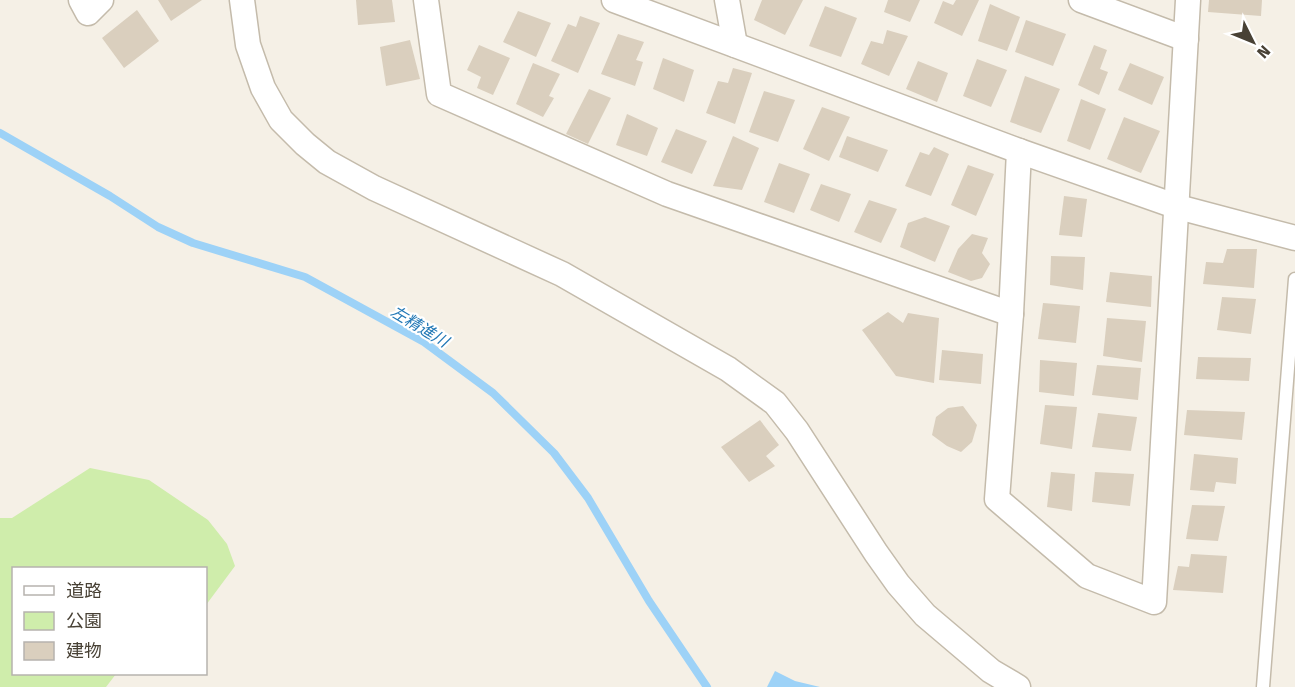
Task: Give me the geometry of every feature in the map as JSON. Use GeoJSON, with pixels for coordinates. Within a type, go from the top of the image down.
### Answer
{"type":"FeatureCollection","features":[{"type":"Feature","properties":{"kind":"street"},"geometry":{"type":"LineString","coordinates":[[81,0],[88,13],[101,0]]}},
{"type":"Feature","properties":{"kind":"street"},"geometry":{"type":"LineString","coordinates":[[242,0],[248,45],[262,88],[281,120],[305,144],[327,162],[374,188],[562,274],[728,369],[775,403],[797,431],[876,553],[925,615],[991,671],[1018,687]]}},
{"type":"Feature","properties":{"kind":"street"},"geometry":{"type":"LineString","coordinates":[[426,0],[439,94],[667,194],[1011,314]]}},
{"type":"Feature","properties":{"kind":"street"},"geometry":{"type":"LineString","coordinates":[[614,0],[1019,151],[1178,207],[1295,238]]}},
{"type":"Feature","properties":{"kind":"street"},"geometry":{"type":"LineString","coordinates":[[727,0],[735,45]]}},
{"type":"Feature","properties":{"kind":"street"},"geometry":{"type":"LineString","coordinates":[[1081,0],[1186,39]]}},
{"type":"Feature","properties":{"kind":"street"},"geometry":{"type":"LineString","coordinates":[[1019,151],[1011,314],[997,499],[1087,576],[1154,602],[1188,0]]}},
{"type":"Feature","properties":{"kind":"lane"},"geometry":{"type":"LineString","coordinates":[[1263,687],[1295,279]]}},
{"type":"Feature","properties":{"kind":"green space"},"geometry":{"type":"Polygon","coordinates":[[[90,468],[149,480],[208,520],[227,544],[235,566],[207,604],[207,567],[12,567],[12,675],[115,675],[106,687],[0,687],[0,518],[12,518],[90,468]]]}},
{"type":"Feature","properties":{"kind":"water"},"geometry":{"type":"Polygon","coordinates":[[[775,671],[795,681],[820,687],[767,687],[775,671]]]}},
{"type":"Feature","properties":{"kind":"building"},"geometry":{"type":"Polygon","coordinates":[[[158,0],[202,0],[171,21],[158,0]]]}},
{"type":"Feature","properties":{"kind":"building"},"geometry":{"type":"Polygon","coordinates":[[[356,0],[392,0],[395,22],[358,25],[356,0]]]}},
{"type":"Feature","properties":{"kind":"building"},"geometry":{"type":"Polygon","coordinates":[[[762,0],[803,0],[785,35],[754,20],[762,0]]]}},
{"type":"Feature","properties":{"kind":"building"},"geometry":{"type":"Polygon","coordinates":[[[888,0],[920,0],[910,22],[884,12],[888,0]]]}},
{"type":"Feature","properties":{"kind":"building"},"geometry":{"type":"Polygon","coordinates":[[[956,0],[979,0],[962,36],[934,23],[943,1],[953,5],[956,0]]]}},
{"type":"Feature","properties":{"kind":"building"},"geometry":{"type":"Polygon","coordinates":[[[1209,0],[1262,0],[1261,16],[1208,12],[1209,0]]]}},
{"type":"Feature","properties":{"kind":"building"},"geometry":{"type":"Polygon","coordinates":[[[990,4],[1020,17],[1007,51],[978,41],[990,4]]]}},
{"type":"Feature","properties":{"kind":"building"},"geometry":{"type":"Polygon","coordinates":[[[825,6],[857,18],[841,57],[809,46],[825,6]]]}},
{"type":"Feature","properties":{"kind":"building"},"geometry":{"type":"Polygon","coordinates":[[[137,10],[159,41],[124,68],[102,38],[137,10]]]}},
{"type":"Feature","properties":{"kind":"building"},"geometry":{"type":"Polygon","coordinates":[[[518,11],[551,23],[536,57],[503,42],[518,11]]]}},
{"type":"Feature","properties":{"kind":"building"},"geometry":{"type":"Polygon","coordinates":[[[580,16],[600,23],[578,73],[551,61],[568,24],[576,27],[580,16]]]}},
{"type":"Feature","properties":{"kind":"building"},"geometry":{"type":"Polygon","coordinates":[[[1026,20],[1066,34],[1053,66],[1015,52],[1026,20]]]}},
{"type":"Feature","properties":{"kind":"building"},"geometry":{"type":"Polygon","coordinates":[[[887,30],[908,36],[889,76],[861,64],[871,41],[883,44],[887,30]]]}},
{"type":"Feature","properties":{"kind":"building"},"geometry":{"type":"Polygon","coordinates":[[[618,34],[644,42],[636,60],[643,62],[635,86],[601,74],[618,34]]]}},
{"type":"Feature","properties":{"kind":"building"},"geometry":{"type":"Polygon","coordinates":[[[410,40],[420,79],[386,86],[380,47],[410,40]]]}},
{"type":"Feature","properties":{"kind":"building"},"geometry":{"type":"Polygon","coordinates":[[[479,45],[510,58],[493,95],[477,88],[481,77],[467,70],[479,45]]]}},
{"type":"Feature","properties":{"kind":"building"},"geometry":{"type":"Polygon","coordinates":[[[1094,45],[1107,50],[1100,69],[1108,72],[1099,95],[1078,85],[1094,45]]]}},
{"type":"Feature","properties":{"kind":"building"},"geometry":{"type":"Polygon","coordinates":[[[663,58],[694,70],[684,102],[653,89],[663,58]]]}},
{"type":"Feature","properties":{"kind":"building"},"geometry":{"type":"Polygon","coordinates":[[[977,59],[1007,70],[991,107],[963,96],[977,59]]]}},
{"type":"Feature","properties":{"kind":"building"},"geometry":{"type":"Polygon","coordinates":[[[918,61],[948,73],[937,102],[906,89],[918,61]]]}},
{"type":"Feature","properties":{"kind":"building"},"geometry":{"type":"Polygon","coordinates":[[[533,63],[560,74],[549,96],[554,98],[543,117],[516,104],[533,63]]]}},
{"type":"Feature","properties":{"kind":"building"},"geometry":{"type":"Polygon","coordinates":[[[1130,63],[1164,77],[1152,105],[1118,90],[1130,63]]]}},
{"type":"Feature","properties":{"kind":"building"},"geometry":{"type":"Polygon","coordinates":[[[733,68],[752,73],[735,124],[706,113],[718,81],[728,83],[733,68]]]}},
{"type":"Feature","properties":{"kind":"building"},"geometry":{"type":"Polygon","coordinates":[[[1025,76],[1060,89],[1041,133],[1010,122],[1025,76]]]}},
{"type":"Feature","properties":{"kind":"building"},"geometry":{"type":"Polygon","coordinates":[[[589,89],[611,98],[588,144],[566,134],[589,89]]]}},
{"type":"Feature","properties":{"kind":"building"},"geometry":{"type":"Polygon","coordinates":[[[764,91],[795,100],[778,142],[749,132],[764,91]]]}},
{"type":"Feature","properties":{"kind":"building"},"geometry":{"type":"Polygon","coordinates":[[[1081,99],[1106,109],[1090,150],[1067,141],[1081,99]]]}},
{"type":"Feature","properties":{"kind":"building"},"geometry":{"type":"Polygon","coordinates":[[[822,107],[850,117],[829,161],[803,149],[822,107]]]}},
{"type":"Feature","properties":{"kind":"building"},"geometry":{"type":"Polygon","coordinates":[[[627,114],[658,128],[647,156],[616,145],[627,114]]]}},
{"type":"Feature","properties":{"kind":"building"},"geometry":{"type":"Polygon","coordinates":[[[1124,117],[1160,131],[1141,173],[1107,159],[1124,117]]]}},
{"type":"Feature","properties":{"kind":"building"},"geometry":{"type":"Polygon","coordinates":[[[676,129],[707,141],[692,174],[661,162],[676,129]]]}},
{"type":"Feature","properties":{"kind":"building"},"geometry":{"type":"Polygon","coordinates":[[[733,136],[759,148],[742,190],[713,186],[733,136]]]}},
{"type":"Feature","properties":{"kind":"building"},"geometry":{"type":"Polygon","coordinates":[[[847,136],[888,150],[878,172],[839,157],[847,136]]]}},
{"type":"Feature","properties":{"kind":"building"},"geometry":{"type":"Polygon","coordinates":[[[934,147],[949,154],[931,196],[905,186],[920,152],[929,155],[934,147]]]}},
{"type":"Feature","properties":{"kind":"building"},"geometry":{"type":"Polygon","coordinates":[[[779,163],[810,174],[794,213],[764,202],[779,163]]]}},
{"type":"Feature","properties":{"kind":"building"},"geometry":{"type":"Polygon","coordinates":[[[968,165],[994,174],[976,216],[951,205],[968,165]]]}},
{"type":"Feature","properties":{"kind":"building"},"geometry":{"type":"Polygon","coordinates":[[[821,184],[851,194],[839,222],[810,210],[821,184]]]}},
{"type":"Feature","properties":{"kind":"building"},"geometry":{"type":"Polygon","coordinates":[[[1064,196],[1087,199],[1082,237],[1059,235],[1064,196]]]}},
{"type":"Feature","properties":{"kind":"building"},"geometry":{"type":"Polygon","coordinates":[[[869,200],[897,209],[881,243],[854,232],[869,200]]]}},
{"type":"Feature","properties":{"kind":"building"},"geometry":{"type":"Polygon","coordinates":[[[925,217],[950,226],[935,262],[900,247],[908,223],[925,217]]]}},
{"type":"Feature","properties":{"kind":"building"},"geometry":{"type":"Polygon","coordinates":[[[972,234],[988,238],[982,253],[990,264],[982,278],[971,281],[948,272],[958,249],[972,234]]]}},
{"type":"Feature","properties":{"kind":"building"},"geometry":{"type":"Polygon","coordinates":[[[1227,249],[1257,249],[1254,288],[1203,284],[1206,262],[1223,263],[1227,249]]]}},
{"type":"Feature","properties":{"kind":"building"},"geometry":{"type":"Polygon","coordinates":[[[1051,256],[1085,257],[1083,290],[1050,285],[1051,256]]]}},
{"type":"Feature","properties":{"kind":"building"},"geometry":{"type":"Polygon","coordinates":[[[1110,272],[1152,276],[1151,307],[1106,302],[1110,272]]]}},
{"type":"Feature","properties":{"kind":"building"},"geometry":{"type":"Polygon","coordinates":[[[1222,297],[1256,299],[1251,334],[1217,330],[1222,297]]]}},
{"type":"Feature","properties":{"kind":"building"},"geometry":{"type":"Polygon","coordinates":[[[1043,303],[1080,306],[1076,343],[1038,339],[1043,303]]]}},
{"type":"Feature","properties":{"kind":"building"},"geometry":{"type":"Polygon","coordinates":[[[888,312],[903,323],[908,313],[939,318],[934,383],[896,376],[862,330],[888,312]]]}},
{"type":"Feature","properties":{"kind":"building"},"geometry":{"type":"Polygon","coordinates":[[[1107,318],[1146,321],[1142,362],[1103,356],[1107,318]]]}},
{"type":"Feature","properties":{"kind":"building"},"geometry":{"type":"Polygon","coordinates":[[[942,350],[983,354],[981,384],[939,380],[942,350]]]}},
{"type":"Feature","properties":{"kind":"building"},"geometry":{"type":"Polygon","coordinates":[[[1198,357],[1251,358],[1249,381],[1196,379],[1198,357]]]}},
{"type":"Feature","properties":{"kind":"building"},"geometry":{"type":"Polygon","coordinates":[[[1040,360],[1077,363],[1074,396],[1039,392],[1040,360]]]}},
{"type":"Feature","properties":{"kind":"building"},"geometry":{"type":"Polygon","coordinates":[[[1097,365],[1141,368],[1138,400],[1092,395],[1097,365]]]}},
{"type":"Feature","properties":{"kind":"building"},"geometry":{"type":"Polygon","coordinates":[[[1045,405],[1077,407],[1072,449],[1040,444],[1045,405]]]}},
{"type":"Feature","properties":{"kind":"building"},"geometry":{"type":"Polygon","coordinates":[[[963,406],[977,425],[972,442],[961,452],[947,446],[932,435],[936,417],[948,408],[963,406]]]}},
{"type":"Feature","properties":{"kind":"building"},"geometry":{"type":"Polygon","coordinates":[[[1187,410],[1245,412],[1242,440],[1184,435],[1187,410]]]}},
{"type":"Feature","properties":{"kind":"building"},"geometry":{"type":"Polygon","coordinates":[[[1098,413],[1137,417],[1131,451],[1092,447],[1098,413]]]}},
{"type":"Feature","properties":{"kind":"building"},"geometry":{"type":"Polygon","coordinates":[[[760,420],[779,445],[766,456],[775,466],[749,482],[721,447],[760,420]]]}},
{"type":"Feature","properties":{"kind":"building"},"geometry":{"type":"Polygon","coordinates":[[[1194,454],[1238,458],[1236,484],[1216,482],[1214,492],[1190,490],[1194,454]]]}},
{"type":"Feature","properties":{"kind":"building"},"geometry":{"type":"Polygon","coordinates":[[[1051,472],[1075,474],[1072,511],[1047,507],[1051,472]]]}},
{"type":"Feature","properties":{"kind":"building"},"geometry":{"type":"Polygon","coordinates":[[[1095,472],[1134,474],[1130,506],[1092,502],[1095,472]]]}},
{"type":"Feature","properties":{"kind":"building"},"geometry":{"type":"Polygon","coordinates":[[[1192,505],[1225,506],[1218,541],[1186,539],[1192,505]]]}},
{"type":"Feature","properties":{"kind":"building"},"geometry":{"type":"Polygon","coordinates":[[[1191,554],[1227,556],[1223,593],[1173,590],[1178,566],[1189,567],[1191,554]]]}},
{"type":"Feature","properties":{"kind":"waterway","name":"左精進川"},"geometry":{"type":"LineString","coordinates":[[0,133],[110,196],[158,227],[193,243],[305,277],[424,342],[493,393],[554,453],[588,498],[649,601],[707,687]]}}]}
